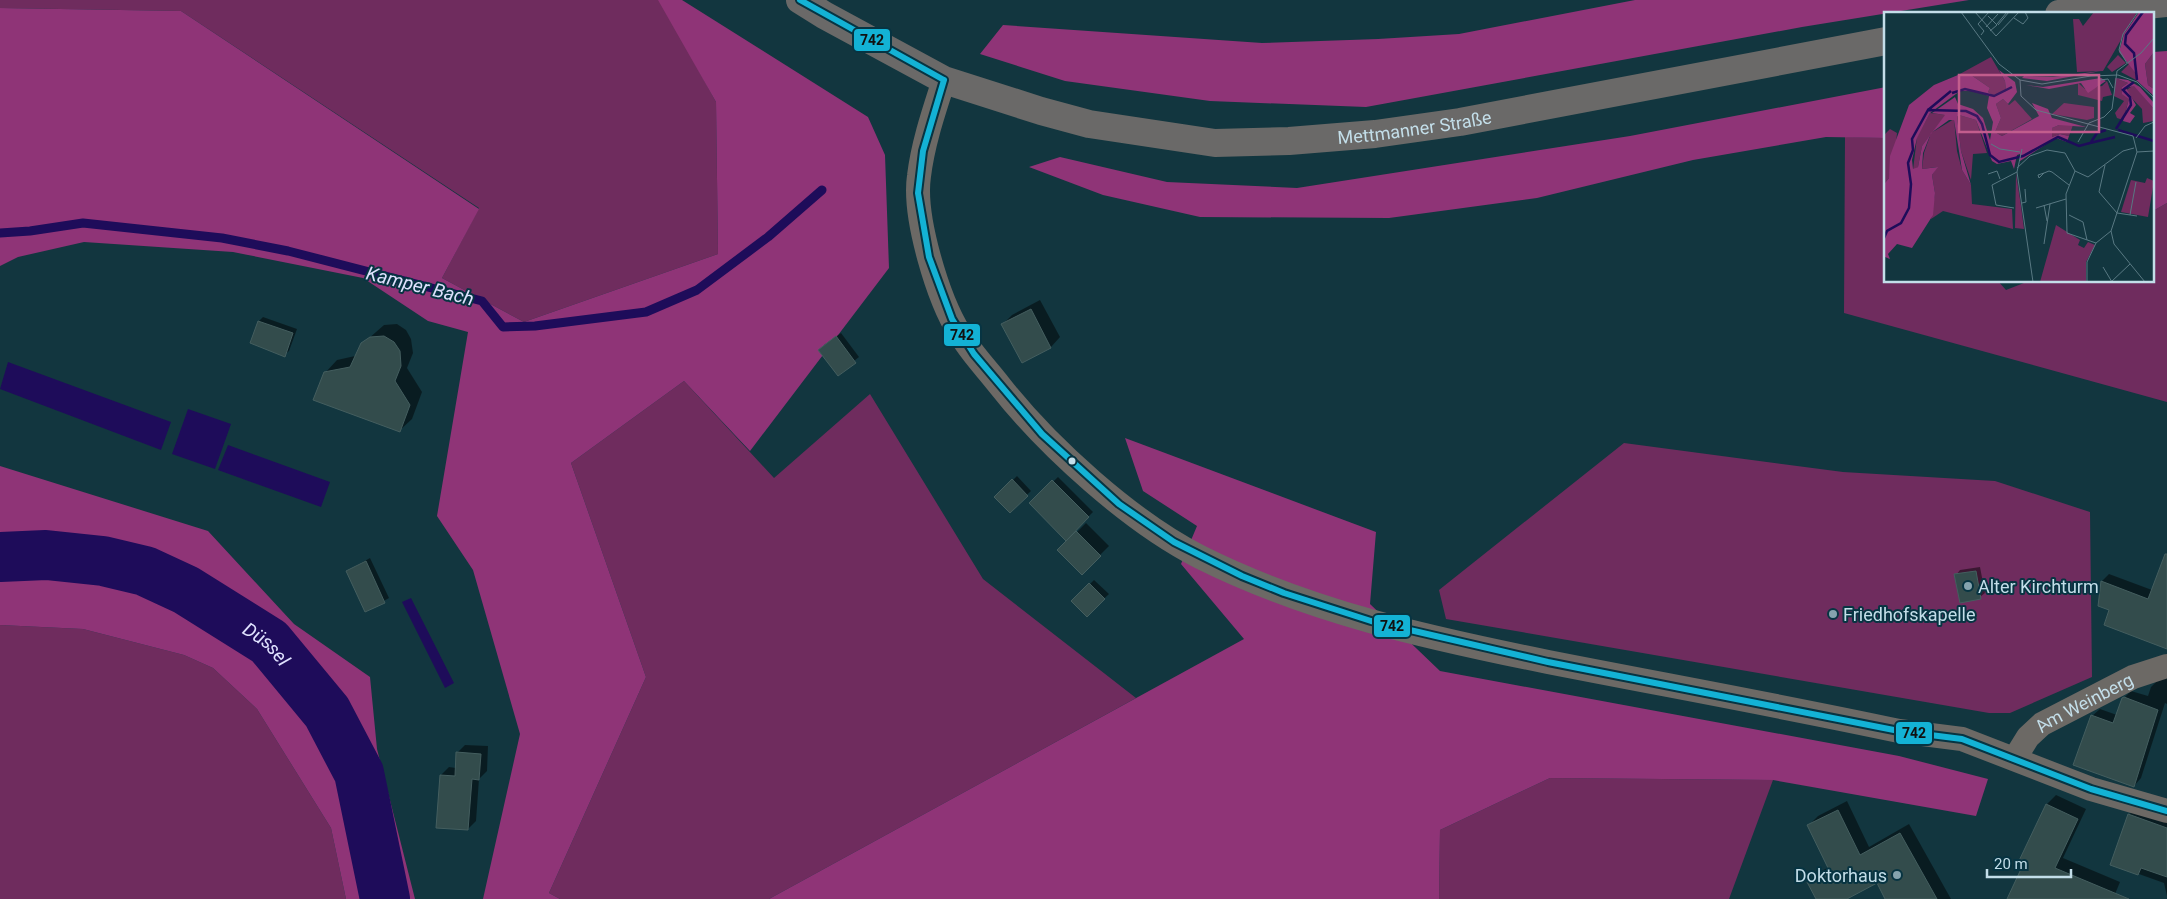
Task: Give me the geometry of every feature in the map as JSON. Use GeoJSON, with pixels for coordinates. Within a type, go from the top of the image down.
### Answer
{"type":"FeatureCollection","features":[{"type":"Feature","properties":{"kind":"main road","name":"Mettmanner Straße"},"geometry":{"type":"LineString","coordinates":[[800,0],[944,80],[1041,111],[1098,125],[1215,143],[1289,141],[1375,134],[1460,122],[1884,41]]}},
{"type":"Feature","properties":{"kind":"main road"},"geometry":{"type":"LineString","coordinates":[[2079,12],[2167,3]]}},
{"type":"Feature","properties":{"kind":"street"},"geometry":{"type":"LineString","coordinates":[[944,80],[930,125],[918,179],[923,233],[928,252],[938,289],[960,335],[1016,406],[1071,462],[1139,519],[1198,556],[1266,587],[1324,608],[1434,639],[1899,731],[1962,739],[2091,789],[2167,811]]}},
{"type":"Feature","properties":{"kind":"street","name":"Am Weinberg"},"geometry":{"type":"LineString","coordinates":[[2015,758],[2028,737],[2042,724],[2132,678],[2167,666]]}},
{"type":"Feature","properties":{"kind":"shaded area"},"geometry":{"type":"Polygon","coordinates":[[[0,0],[660,0],[716,102],[718,254],[524,322],[442,278],[479,208],[181,11],[0,8],[0,0]]]}},
{"type":"Feature","properties":{"kind":"shaded area"},"geometry":{"type":"Polygon","coordinates":[[[658,0],[682,0],[868,117],[885,155],[889,268],[750,451],[684,381],[571,463],[646,677],[549,893],[560,899],[483,899],[520,734],[473,570],[437,516],[468,332],[428,321],[363,278],[233,252],[84,242],[18,257],[0,266],[0,8],[181,11],[479,209],[442,278],[524,322],[718,254],[716,102],[658,0]]]}},
{"type":"Feature","properties":{"kind":"shaded area"},"geometry":{"type":"Polygon","coordinates":[[[1635,0],[1969,0],[1895,12],[1884,12],[1884,14],[1366,107],[1210,101],[1065,81],[980,54],[1003,25],[1262,43],[1459,34],[1635,0]]]}},
{"type":"Feature","properties":{"kind":"shaded area"},"geometry":{"type":"Polygon","coordinates":[[[2167,51],[2167,203],[2154,210],[2154,52],[2167,51]]]}},
{"type":"Feature","properties":{"kind":"shaded area"},"geometry":{"type":"Polygon","coordinates":[[[1884,87],[1884,138],[1826,137],[1693,160],[1537,198],[1389,218],[1200,217],[1103,195],[1029,167],[1060,157],[1167,182],[1297,188],[1630,136],[1884,87]]]}},
{"type":"Feature","properties":{"kind":"shaded area"},"geometry":{"type":"Polygon","coordinates":[[[1845,137],[1884,138],[1884,282],[1999,282],[2006,290],[2026,282],[2154,282],[2154,210],[2167,203],[2167,402],[1844,313],[1845,137]]]}},
{"type":"Feature","properties":{"kind":"shaded area"},"geometry":{"type":"Polygon","coordinates":[[[8,362],[171,422],[161,450],[0,389],[8,362]]]}},
{"type":"Feature","properties":{"kind":"shaded area"},"geometry":{"type":"Polygon","coordinates":[[[684,381],[774,478],[870,394],[983,579],[1136,698],[769,899],[560,899],[549,893],[646,677],[571,463],[684,381]]]}},
{"type":"Feature","properties":{"kind":"shaded area"},"geometry":{"type":"Polygon","coordinates":[[[188,409],[231,424],[215,469],[172,454],[188,409]]]}},
{"type":"Feature","properties":{"kind":"shaded area"},"geometry":{"type":"Polygon","coordinates":[[[1125,438],[1376,532],[1370,604],[1440,671],[1899,756],[1988,779],[1976,816],[1773,780],[1550,778],[1440,830],[1439,899],[769,899],[1244,639],[1181,564],[1197,526],[1143,491],[1125,438]]]}},
{"type":"Feature","properties":{"kind":"shaded area"},"geometry":{"type":"Polygon","coordinates":[[[1624,443],[1843,472],[1995,481],[2090,512],[2092,677],[2010,713],[1989,713],[1446,619],[1439,590],[1624,443]]]}},
{"type":"Feature","properties":{"kind":"shaded area"},"geometry":{"type":"Polygon","coordinates":[[[228,445],[330,482],[321,507],[218,470],[228,445]]]}},
{"type":"Feature","properties":{"kind":"shaded area"},"geometry":{"type":"Polygon","coordinates":[[[0,466],[208,531],[294,624],[370,677],[377,749],[415,899],[346,899],[331,828],[257,709],[213,668],[184,655],[83,629],[0,625],[0,466]]]}},
{"type":"Feature","properties":{"kind":"shaded area"},"geometry":{"type":"Polygon","coordinates":[[[411,598],[454,683],[445,688],[402,602],[411,598]]]}},
{"type":"Feature","properties":{"kind":"shaded area"},"geometry":{"type":"Polygon","coordinates":[[[0,625],[83,629],[184,655],[213,668],[257,709],[331,828],[346,899],[0,899],[0,625]]]}},
{"type":"Feature","properties":{"kind":"shaded area"},"geometry":{"type":"Polygon","coordinates":[[[1550,778],[1773,780],[1729,899],[1439,899],[1440,830],[1550,778]]]}},
{"type":"Feature","properties":{"kind":"building"},"geometry":{"type":"Polygon","coordinates":[[[1031,309],[1051,348],[1022,363],[1001,324],[1031,309]]]}},
{"type":"Feature","properties":{"kind":"building"},"geometry":{"type":"Polygon","coordinates":[[[258,321],[293,333],[285,357],[250,343],[258,321]]]}},
{"type":"Feature","properties":{"kind":"building"},"geometry":{"type":"Polygon","coordinates":[[[384,336],[394,342],[400,351],[401,366],[395,381],[410,405],[400,432],[313,400],[324,372],[350,367],[361,343],[370,337],[384,336]]]}},
{"type":"Feature","properties":{"kind":"building"},"geometry":{"type":"Polygon","coordinates":[[[836,336],[856,363],[838,376],[818,350],[836,336]]]}},
{"type":"Feature","properties":{"kind":"building"},"geometry":{"type":"Polygon","coordinates":[[[1012,479],[1028,496],[1010,513],[994,497],[1012,479]]]}},
{"type":"Feature","properties":{"kind":"building"},"geometry":{"type":"Polygon","coordinates":[[[1052,480],[1089,517],[1066,541],[1029,503],[1052,480]]]}},
{"type":"Feature","properties":{"kind":"building"},"geometry":{"type":"Polygon","coordinates":[[[1076,531],[1101,556],[1082,575],[1057,550],[1076,531]]]}},
{"type":"Feature","properties":{"kind":"building"},"geometry":{"type":"Polygon","coordinates":[[[2165,554],[2167,554],[2167,649],[2104,625],[2109,610],[2098,606],[2101,581],[2148,599],[2165,554]]]}},
{"type":"Feature","properties":{"kind":"building"},"geometry":{"type":"Polygon","coordinates":[[[366,561],[385,603],[365,612],[346,571],[366,561]]]}},
{"type":"Feature","properties":{"kind":"building","name":"Alter Kirchturm"},"geometry":{"type":"Polygon","coordinates":[[[1976,571],[1981,599],[1960,603],[1954,574],[1976,571]]]}},
{"type":"Feature","properties":{"kind":"building"},"geometry":{"type":"Polygon","coordinates":[[[1089,583],[1105,599],[1087,617],[1071,601],[1089,583]]]}},
{"type":"Feature","properties":{"kind":"building"},"geometry":{"type":"Polygon","coordinates":[[[2124,697],[2158,710],[2134,787],[2073,765],[2091,715],[2113,723],[2124,697]]]}},
{"type":"Feature","properties":{"kind":"building"},"geometry":{"type":"Polygon","coordinates":[[[456,752],[481,754],[479,780],[472,779],[468,830],[436,828],[440,775],[455,776],[456,752]]]}},
{"type":"Feature","properties":{"kind":"building"},"geometry":{"type":"Polygon","coordinates":[[[2046,804],[2078,819],[2055,868],[2129,899],[2007,899],[2021,869],[2016,867],[2046,804]]]}},
{"type":"Feature","properties":{"kind":"building"},"geometry":{"type":"Polygon","coordinates":[[[1838,810],[1860,855],[1900,833],[1937,899],[1885,899],[1877,883],[1847,899],[1816,899],[1807,882],[1829,870],[1807,825],[1838,810]]]}},
{"type":"Feature","properties":{"kind":"building"},"geometry":{"type":"Polygon","coordinates":[[[2128,814],[2167,828],[2167,877],[2141,868],[2138,875],[2110,865],[2128,814]]]}},
{"type":"Feature","properties":{"kind":"waterway","name":"Kamper Bach"},"geometry":{"type":"LineString","coordinates":[[0,233],[30,231],[83,223],[222,238],[288,251],[482,301],[503,327],[535,326],[646,312],[697,290],[768,237],[822,190]]}},
{"type":"Feature","properties":{"kind":"waterway","name":"Düssel"},"geometry":{"type":"LineString","coordinates":[[0,557],[46,555],[103,561],[145,571],[186,590],[269,642],[327,712],[359,773],[385,899]]}},
{"type":"Feature","properties":{"kind":"transit line","name":"742"},"geometry":{"type":"LineString","coordinates":[[800,0],[944,80]]}},
{"type":"Feature","properties":{"kind":"transit line","name":"742"},"geometry":{"type":"LineString","coordinates":[[944,80],[923,151],[918,193],[929,257],[952,319],[974,354],[1042,434],[1119,504],[1174,542],[1242,576],[1284,593],[1371,621],[1548,662],[1899,731],[1962,739],[2091,789],[2167,811]]}},
{"type":"Feature","properties":{"kind":"place","name":"Alter Kirchturm"},"geometry":{"type":"Point","coordinates":[1968,586]}},
{"type":"Feature","properties":{"kind":"place","name":"Friedhofskapelle"},"geometry":{"type":"Point","coordinates":[1833,614]}},
{"type":"Feature","properties":{"kind":"place","name":"Doktorhaus"},"geometry":{"type":"Point","coordinates":[1897,875]}}]}
